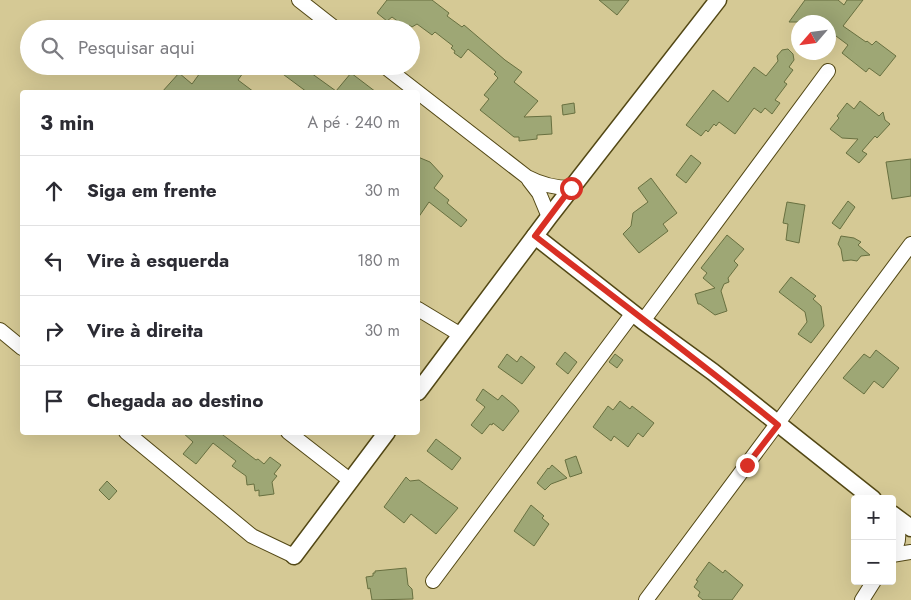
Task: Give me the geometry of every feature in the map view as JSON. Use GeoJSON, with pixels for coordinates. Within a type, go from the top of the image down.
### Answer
{"type":"FeatureCollection","features":[{"type":"Feature","properties":{"kind":"street"},"geometry":{"type":"LineString","coordinates":[[299,0],[325,20]]}},
{"type":"Feature","properties":{"kind":"street"},"geometry":{"type":"LineString","coordinates":[[420,389],[712,3]]}},
{"type":"Feature","properties":{"kind":"street"},"geometry":{"type":"LineString","coordinates":[[433,581],[828,72]]}},
{"type":"Feature","properties":{"kind":"street"},"geometry":{"type":"LineString","coordinates":[[396,75],[415,90]]}},
{"type":"Feature","properties":{"kind":"street"},"geometry":{"type":"LineString","coordinates":[[420,94],[527,177],[542,185],[556,188],[571,188]]}},
{"type":"Feature","properties":{"kind":"street"},"geometry":{"type":"LineString","coordinates":[[527,177],[539,193],[549,217]]}},
{"type":"Feature","properties":{"kind":"street"},"geometry":{"type":"LineString","coordinates":[[535,236],[638,317],[713,372],[867,495]]}},
{"type":"Feature","properties":{"kind":"street"},"geometry":{"type":"LineString","coordinates":[[646,600],[911,244]]}},
{"type":"Feature","properties":{"kind":"street"},"geometry":{"type":"LineString","coordinates":[[420,310],[461,335]]}},
{"type":"Feature","properties":{"kind":"street"},"geometry":{"type":"LineString","coordinates":[[0,330],[20,346]]}},
{"type":"Feature","properties":{"kind":"street"},"geometry":{"type":"LineString","coordinates":[[130,435],[252,536],[294,556],[385,435]]}},
{"type":"Feature","properties":{"kind":"street"},"geometry":{"type":"LineString","coordinates":[[292,435],[351,481]]}},
{"type":"Feature","properties":{"kind":"street"},"geometry":{"type":"LineString","coordinates":[[896,517],[911,528]]}},
{"type":"Feature","properties":{"kind":"street"},"geometry":{"type":"LineString","coordinates":[[896,524],[899,533],[896,548]]}},
{"type":"Feature","properties":{"kind":"street"},"geometry":{"type":"LineString","coordinates":[[896,554],[911,552]]}},
{"type":"Feature","properties":{"kind":"street"},"geometry":{"type":"LineString","coordinates":[[862,600],[871,585]]}},
{"type":"Feature","properties":{"kind":"building"},"geometry":{"type":"Polygon","coordinates":[[[387,0],[432,0],[449,13],[447,16],[462,27],[464,25],[522,72],[514,82],[538,101],[524,117],[551,116],[552,134],[537,135],[537,139],[519,141],[519,137],[514,137],[480,110],[489,99],[484,95],[498,78],[494,74],[496,72],[468,49],[461,58],[454,53],[455,51],[451,48],[453,46],[435,32],[432,35],[420,26],[420,20],[396,20],[392,17],[386,20],[377,13],[387,0]]]}},
{"type":"Feature","properties":{"kind":"building"},"geometry":{"type":"Polygon","coordinates":[[[599,0],[629,0],[617,15],[599,0]]]}},
{"type":"Feature","properties":{"kind":"building"},"geometry":{"type":"Polygon","coordinates":[[[805,0],[838,0],[844,5],[847,0],[863,0],[843,26],[872,45],[876,41],[896,56],[880,76],[869,68],[866,72],[842,53],[848,45],[836,36],[836,15],[794,15],[805,0]]]}},
{"type":"Feature","properties":{"kind":"building"},"geometry":{"type":"Polygon","coordinates":[[[788,49],[791,52],[791,60],[794,60],[789,67],[793,70],[784,82],[787,84],[775,100],[780,103],[772,114],[765,108],[761,113],[754,108],[735,134],[719,122],[716,126],[714,124],[708,132],[706,130],[701,136],[686,125],[713,90],[728,102],[754,67],[766,76],[778,61],[777,56],[782,50],[788,49]]]}},
{"type":"Feature","properties":{"kind":"building"},"geometry":{"type":"Polygon","coordinates":[[[177,75],[181,75],[192,84],[198,75],[242,75],[238,80],[251,90],[164,90],[177,75]]]}},
{"type":"Feature","properties":{"kind":"building"},"geometry":{"type":"Polygon","coordinates":[[[284,75],[314,75],[335,90],[304,90],[284,75]]]}},
{"type":"Feature","properties":{"kind":"building"},"geometry":{"type":"Polygon","coordinates":[[[349,75],[354,75],[373,90],[337,90],[349,75]]]}},
{"type":"Feature","properties":{"kind":"building"},"geometry":{"type":"Polygon","coordinates":[[[860,101],[879,116],[883,112],[885,120],[890,124],[877,138],[875,136],[862,151],[867,154],[859,163],[846,153],[858,139],[842,138],[830,129],[839,118],[837,116],[847,103],[854,109],[860,101]]]}},
{"type":"Feature","properties":{"kind":"building"},"geometry":{"type":"Polygon","coordinates":[[[574,103],[575,113],[563,115],[562,105],[574,103]]]}},
{"type":"Feature","properties":{"kind":"building"},"geometry":{"type":"Polygon","coordinates":[[[691,155],[701,163],[686,183],[676,175],[691,155]]]}},
{"type":"Feature","properties":{"kind":"building"},"geometry":{"type":"Polygon","coordinates":[[[420,158],[430,162],[443,176],[434,188],[449,200],[447,203],[467,220],[461,227],[429,202],[420,215],[420,158]]]}},
{"type":"Feature","properties":{"kind":"building"},"geometry":{"type":"Polygon","coordinates":[[[911,159],[911,196],[892,199],[886,162],[911,159]]]}},
{"type":"Feature","properties":{"kind":"building"},"geometry":{"type":"Polygon","coordinates":[[[651,178],[677,213],[663,224],[668,231],[639,253],[623,234],[631,226],[633,213],[648,202],[638,188],[651,178]]]}},
{"type":"Feature","properties":{"kind":"building"},"geometry":{"type":"Polygon","coordinates":[[[848,201],[855,207],[840,229],[832,223],[848,201]]]}},
{"type":"Feature","properties":{"kind":"building"},"geometry":{"type":"Polygon","coordinates":[[[787,202],[805,205],[799,243],[786,240],[788,224],[783,223],[787,202]]]}},
{"type":"Feature","properties":{"kind":"building"},"geometry":{"type":"Polygon","coordinates":[[[727,235],[744,249],[734,261],[738,265],[728,278],[729,282],[724,284],[721,291],[727,311],[715,315],[698,304],[695,294],[715,288],[703,278],[707,273],[701,268],[727,235]]]}},
{"type":"Feature","properties":{"kind":"building"},"geometry":{"type":"Polygon","coordinates":[[[841,236],[854,238],[861,242],[858,245],[870,255],[861,256],[857,261],[843,261],[838,244],[841,236]]]}},
{"type":"Feature","properties":{"kind":"building"},"geometry":{"type":"Polygon","coordinates":[[[791,277],[816,296],[813,299],[821,306],[824,326],[811,343],[798,334],[807,322],[805,312],[779,292],[791,277]]]}},
{"type":"Feature","properties":{"kind":"building"},"geometry":{"type":"Polygon","coordinates":[[[876,350],[899,368],[883,388],[874,381],[864,394],[843,378],[864,354],[870,358],[876,350]]]}},
{"type":"Feature","properties":{"kind":"building"},"geometry":{"type":"Polygon","coordinates":[[[565,352],[577,362],[568,374],[556,364],[565,352]]]}},
{"type":"Feature","properties":{"kind":"building"},"geometry":{"type":"Polygon","coordinates":[[[507,354],[517,362],[521,356],[535,367],[522,384],[498,367],[507,354]]]}},
{"type":"Feature","properties":{"kind":"building"},"geometry":{"type":"Polygon","coordinates":[[[615,354],[623,360],[617,368],[609,362],[615,354]]]}},
{"type":"Feature","properties":{"kind":"building"},"geometry":{"type":"Polygon","coordinates":[[[483,389],[498,400],[502,395],[519,411],[503,431],[493,423],[482,434],[471,425],[485,407],[476,400],[483,389]]]}},
{"type":"Feature","properties":{"kind":"building"},"geometry":{"type":"Polygon","coordinates":[[[620,401],[630,409],[632,406],[654,423],[643,437],[638,433],[628,447],[614,436],[611,441],[593,427],[608,406],[613,410],[620,401]]]}},
{"type":"Feature","properties":{"kind":"building"},"geometry":{"type":"Polygon","coordinates":[[[185,435],[223,435],[264,464],[270,457],[281,465],[274,474],[277,476],[272,482],[274,494],[259,496],[259,490],[255,491],[254,484],[247,485],[246,476],[232,466],[236,461],[213,443],[196,464],[183,454],[193,442],[185,435]]]}},
{"type":"Feature","properties":{"kind":"building"},"geometry":{"type":"Polygon","coordinates":[[[436,439],[461,458],[452,470],[427,451],[436,439]]]}},
{"type":"Feature","properties":{"kind":"building"},"geometry":{"type":"Polygon","coordinates":[[[576,456],[582,473],[570,477],[565,460],[576,456]]]}},
{"type":"Feature","properties":{"kind":"building"},"geometry":{"type":"Polygon","coordinates":[[[552,465],[567,478],[551,484],[545,490],[537,483],[552,465]]]}},
{"type":"Feature","properties":{"kind":"building"},"geometry":{"type":"Polygon","coordinates":[[[406,477],[410,481],[419,480],[458,508],[436,534],[411,514],[404,523],[384,507],[406,477]]]}},
{"type":"Feature","properties":{"kind":"building"},"geometry":{"type":"Polygon","coordinates":[[[107,481],[117,491],[109,500],[99,490],[107,481]]]}},
{"type":"Feature","properties":{"kind":"building"},"geometry":{"type":"Polygon","coordinates":[[[531,505],[544,516],[542,518],[549,524],[534,546],[514,531],[531,505]]]}},
{"type":"Feature","properties":{"kind":"building"},"geometry":{"type":"Polygon","coordinates":[[[709,562],[723,573],[725,570],[743,585],[732,600],[703,600],[698,596],[700,592],[694,587],[698,581],[696,580],[709,562]]]}},
{"type":"Feature","properties":{"kind":"building"},"geometry":{"type":"Polygon","coordinates":[[[406,568],[408,585],[412,589],[413,599],[372,600],[366,577],[373,576],[375,571],[406,568]]]}},
{"type":"Feature","properties":{"kind":"route"},"geometry":{"type":"LineString","coordinates":[[571,188],[535,236],[643,321],[713,372],[778,425],[747,465]]}}]}
